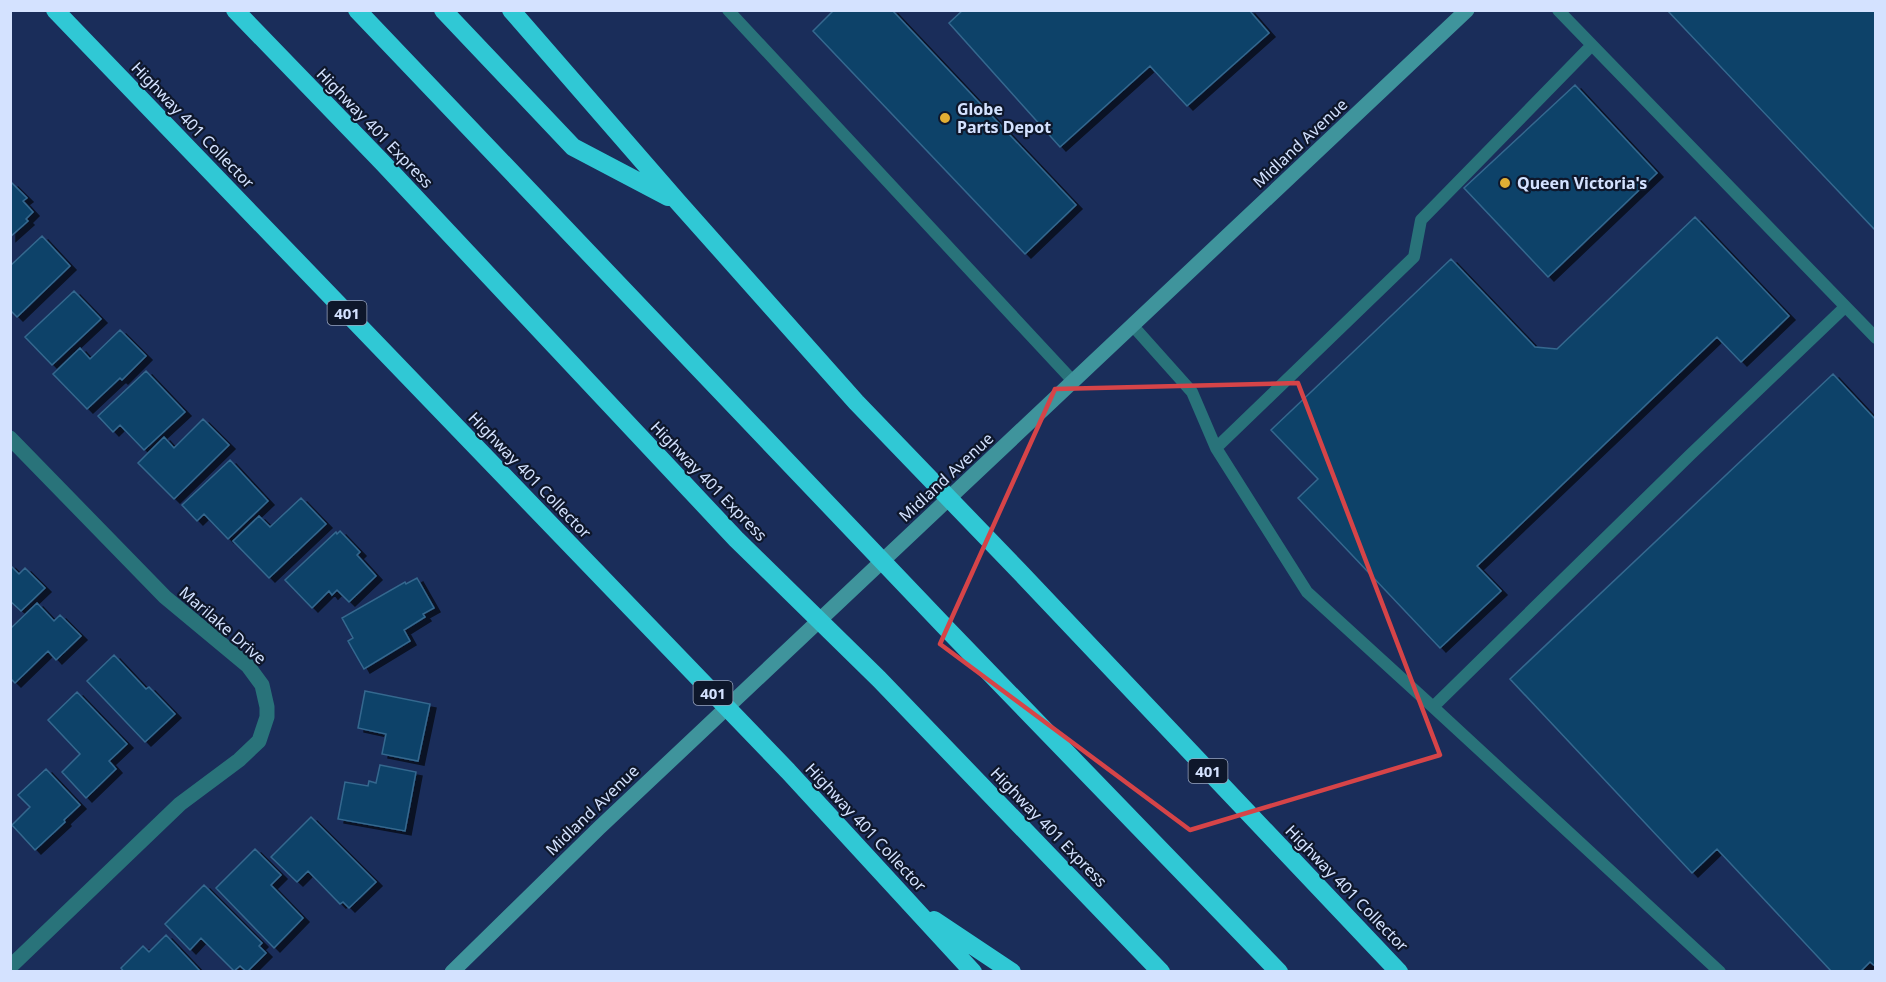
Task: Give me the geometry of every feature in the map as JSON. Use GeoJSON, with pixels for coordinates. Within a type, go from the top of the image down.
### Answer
{"type":"FeatureCollection","features":[{"type":"Feature","properties":{"kind":"highway","name":"Highway 401 Collector"},"geometry":{"type":"LineString","coordinates":[[55,10],[788,771],[973,972]]}},
{"type":"Feature","properties":{"kind":"highway","name":"Highway 401 Express"},"geometry":{"type":"LineString","coordinates":[[235,10],[382,162],[736,539],[879,679],[1161,972]]}},
{"type":"Feature","properties":{"kind":"highway"},"geometry":{"type":"LineString","coordinates":[[357,10],[948,630],[1279,972]]}},
{"type":"Feature","properties":{"kind":"highway"},"geometry":{"type":"LineString","coordinates":[[443,10],[573,147],[678,202]]}},
{"type":"Feature","properties":{"kind":"highway","name":"Highway 401 Collector"},"geometry":{"type":"LineString","coordinates":[[512,10],[678,202],[856,402],[1399,972]]}},
{"type":"Feature","properties":{"kind":"highway"},"geometry":{"type":"LineString","coordinates":[[910,904],[1012,972]]}},
{"type":"Feature","properties":{"kind":"main road","name":"Midland Avenue"},"geometry":{"type":"LineString","coordinates":[[452,972],[607,820],[1467,10]]}},
{"type":"Feature","properties":{"kind":"street","name":"Marilake Drive"},"geometry":{"type":"LineString","coordinates":[[10,438],[165,597],[248,666],[262,685],[267,707],[267,717],[259,741],[239,760],[180,804],[10,967]]}},
{"type":"Feature","properties":{"kind":"lane"},"geometry":{"type":"LineString","coordinates":[[728,10],[1073,381]]}},
{"type":"Feature","properties":{"kind":"lane"},"geometry":{"type":"LineString","coordinates":[[1558,10],[1875,338]]}},
{"type":"Feature","properties":{"kind":"lane"},"geometry":{"type":"LineString","coordinates":[[1216,448],[1414,257],[1421,220],[1592,45]]}},
{"type":"Feature","properties":{"kind":"lane"},"geometry":{"type":"LineString","coordinates":[[1433,707],[1690,454],[1845,307]]}},
{"type":"Feature","properties":{"kind":"lane"},"geometry":{"type":"LineString","coordinates":[[1132,326],[1192,392],[1216,448],[1307,592],[1720,972]]}},
{"type":"Feature","properties":{"kind":"highlighted area"},"geometry":{"type":"Polygon","coordinates":[[[1298,383],[1440,755],[1190,830],[940,644],[1055,389],[1298,383]]]}},
{"type":"Feature","properties":{"kind":"building","name":"Globe Parts Depot"},"geometry":{"type":"Polygon","coordinates":[[[834,10],[892,10],[1076,205],[1025,254],[813,31],[834,10]]]}},
{"type":"Feature","properties":{"kind":"building"},"geometry":{"type":"Polygon","coordinates":[[[963,10],[1249,10],[1269,33],[1187,106],[1150,66],[1060,147],[949,23],[963,10]]]}},
{"type":"Feature","properties":{"kind":"building"},"geometry":{"type":"Polygon","coordinates":[[[1667,10],[1876,10],[1876,231],[1667,10]]]}},
{"type":"Feature","properties":{"kind":"building"},"geometry":{"type":"Polygon","coordinates":[[[1575,85],[1657,173],[1548,277],[1464,188],[1575,85]]]}},
{"type":"Feature","properties":{"kind":"building"},"geometry":{"type":"Polygon","coordinates":[[[12,183],[27,198],[23,201],[33,212],[26,219],[28,221],[10,237],[10,185],[12,183]]]}},
{"type":"Feature","properties":{"kind":"building"},"geometry":{"type":"Polygon","coordinates":[[[1695,217],[1789,316],[1741,362],[1717,337],[1477,566],[1501,591],[1440,648],[1298,498],[1318,479],[1271,430],[1451,259],[1535,347],[1557,349],[1695,217]]]}},
{"type":"Feature","properties":{"kind":"building"},"geometry":{"type":"Polygon","coordinates":[[[42,236],[70,266],[17,317],[10,310],[10,266],[42,236]]]}},
{"type":"Feature","properties":{"kind":"building"},"geometry":{"type":"Polygon","coordinates":[[[74,291],[101,319],[52,365],[25,337],[74,291]]]}},
{"type":"Feature","properties":{"kind":"building"},"geometry":{"type":"Polygon","coordinates":[[[120,330],[146,356],[122,380],[120,378],[87,409],[53,374],[80,348],[90,359],[120,330]]]}},
{"type":"Feature","properties":{"kind":"building"},"geometry":{"type":"Polygon","coordinates":[[[146,371],[185,412],[144,450],[120,425],[113,432],[98,416],[146,371]]]}},
{"type":"Feature","properties":{"kind":"building"},"geometry":{"type":"Polygon","coordinates":[[[1833,374],[1876,420],[1876,967],[1870,962],[1860,972],[1832,972],[1717,849],[1692,873],[1510,679],[1833,374]]]}},
{"type":"Feature","properties":{"kind":"building"},"geometry":{"type":"Polygon","coordinates":[[[203,419],[229,445],[174,499],[138,463],[164,437],[174,448],[203,419]]]}},
{"type":"Feature","properties":{"kind":"building"},"geometry":{"type":"Polygon","coordinates":[[[230,460],[268,501],[228,539],[204,514],[197,521],[182,505],[230,460]]]}},
{"type":"Feature","properties":{"kind":"building"},"geometry":{"type":"Polygon","coordinates":[[[301,498],[326,524],[269,578],[233,541],[259,516],[270,527],[301,498]]]}},
{"type":"Feature","properties":{"kind":"building"},"geometry":{"type":"Polygon","coordinates":[[[340,531],[360,552],[357,555],[376,576],[349,602],[337,590],[332,595],[329,591],[312,608],[285,580],[336,532],[337,534],[340,531]]]}},
{"type":"Feature","properties":{"kind":"building"},"geometry":{"type":"Polygon","coordinates":[[[10,565],[19,574],[25,568],[45,588],[21,611],[10,601],[10,565]]]}},
{"type":"Feature","properties":{"kind":"building"},"geometry":{"type":"Polygon","coordinates":[[[417,578],[434,608],[423,614],[425,617],[404,630],[410,641],[364,669],[348,641],[353,638],[342,618],[405,582],[406,584],[417,578]]]}},
{"type":"Feature","properties":{"kind":"building"},"geometry":{"type":"Polygon","coordinates":[[[37,603],[54,621],[60,615],[81,636],[56,660],[48,651],[15,683],[10,678],[10,629],[37,603]]]}},
{"type":"Feature","properties":{"kind":"building"},"geometry":{"type":"Polygon","coordinates":[[[114,655],[146,689],[149,687],[175,714],[145,742],[87,681],[114,655]]]}},
{"type":"Feature","properties":{"kind":"building"},"geometry":{"type":"Polygon","coordinates":[[[365,691],[430,704],[418,761],[382,754],[386,734],[358,728],[365,691]]]}},
{"type":"Feature","properties":{"kind":"building"},"geometry":{"type":"Polygon","coordinates":[[[77,692],[127,744],[109,761],[116,769],[86,798],[62,772],[80,754],[48,720],[77,692]]]}},
{"type":"Feature","properties":{"kind":"building"},"geometry":{"type":"Polygon","coordinates":[[[380,765],[416,772],[405,831],[338,819],[345,782],[368,786],[369,781],[376,783],[380,765]]]}},
{"type":"Feature","properties":{"kind":"building"},"geometry":{"type":"Polygon","coordinates":[[[46,769],[80,805],[35,850],[12,825],[30,807],[18,795],[46,769]]]}},
{"type":"Feature","properties":{"kind":"building"},"geometry":{"type":"Polygon","coordinates":[[[311,817],[376,882],[349,908],[343,902],[340,904],[308,871],[297,882],[271,857],[311,817]]]}},
{"type":"Feature","properties":{"kind":"building"},"geometry":{"type":"Polygon","coordinates":[[[255,849],[281,875],[271,885],[303,918],[274,948],[216,888],[255,849]]]}},
{"type":"Feature","properties":{"kind":"building"},"geometry":{"type":"Polygon","coordinates":[[[204,885],[262,943],[259,946],[266,953],[247,972],[240,966],[234,971],[201,938],[190,950],[165,924],[204,885]]]}},
{"type":"Feature","properties":{"kind":"building"},"geometry":{"type":"Polygon","coordinates":[[[166,935],[201,972],[124,972],[121,968],[143,946],[149,952],[166,935]]]}},
{"type":"Feature","properties":{"kind":"place","name":"Globe Parts Depot"},"geometry":{"type":"Point","coordinates":[945,118]}},
{"type":"Feature","properties":{"kind":"place","name":"Queen Victoria's"},"geometry":{"type":"Point","coordinates":[1505,183]}}]}
